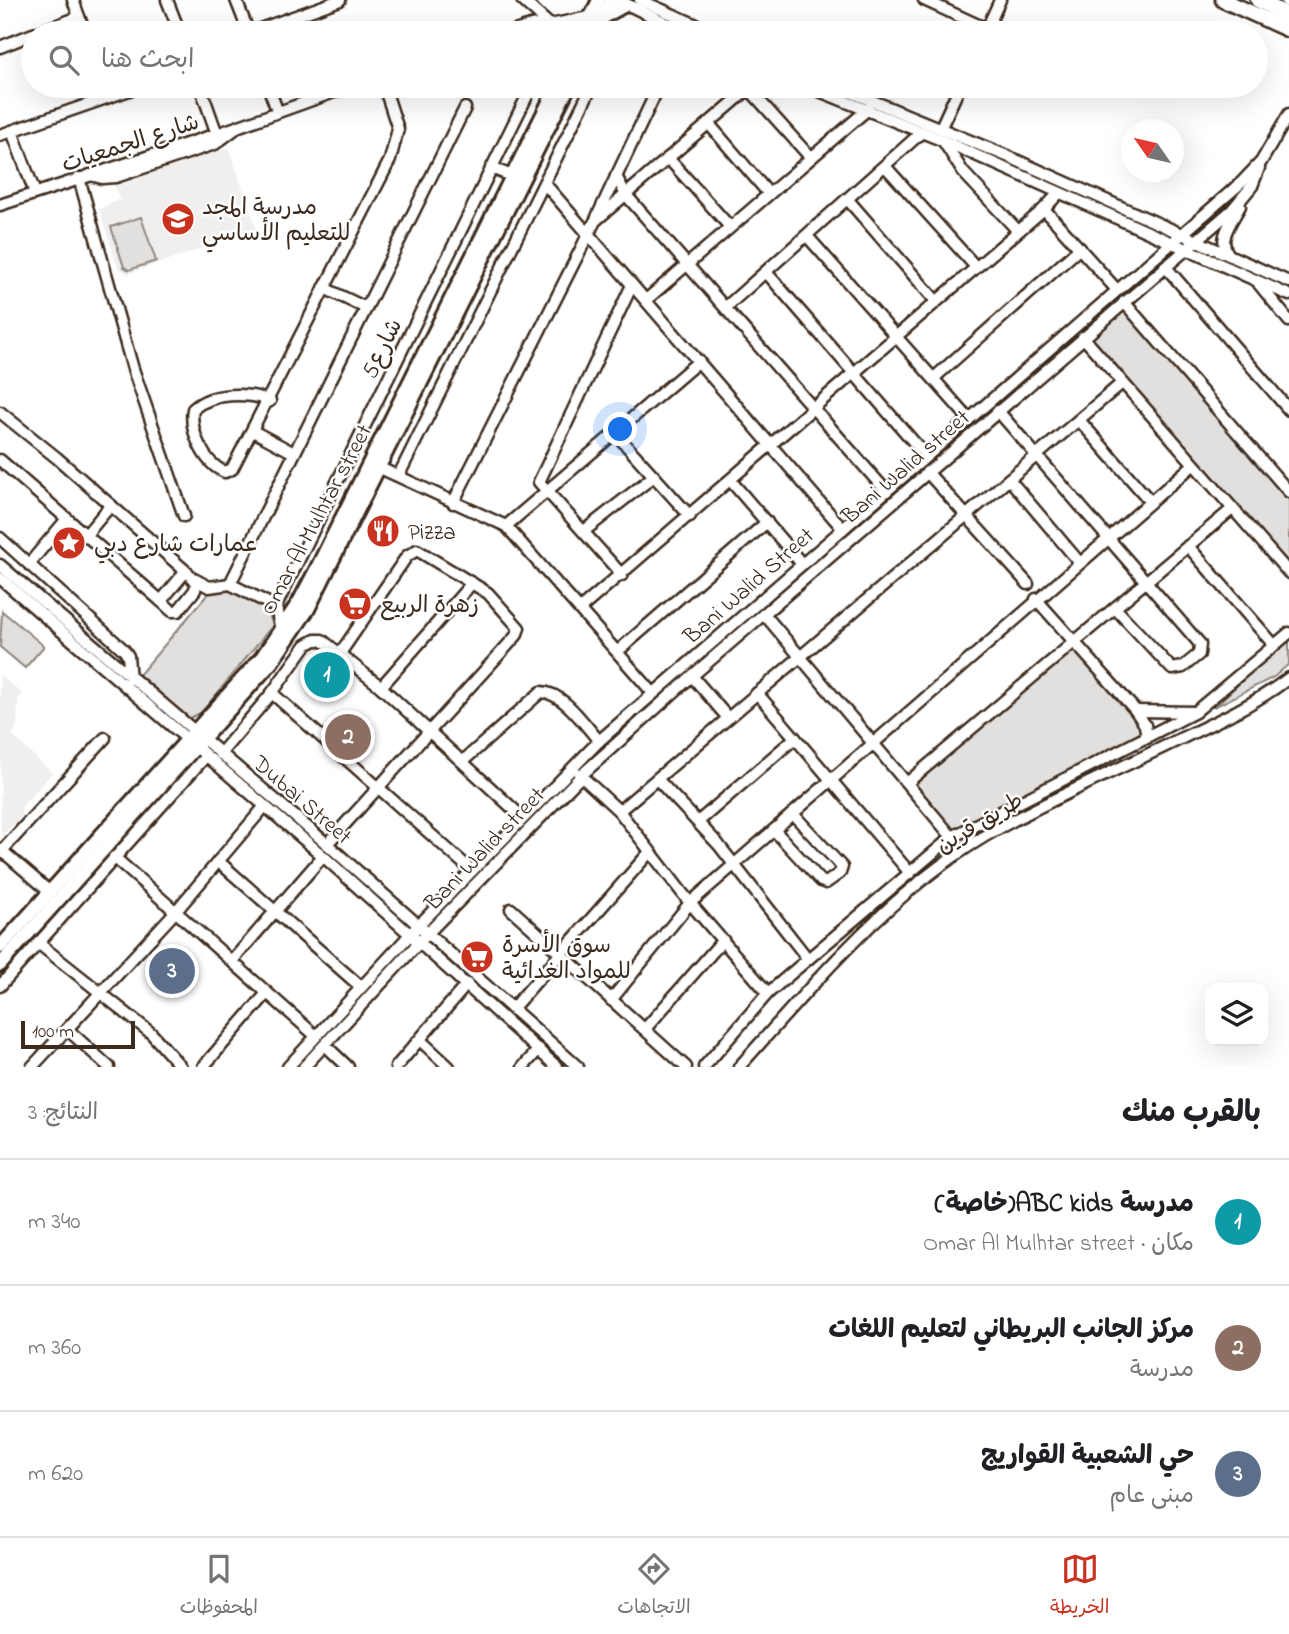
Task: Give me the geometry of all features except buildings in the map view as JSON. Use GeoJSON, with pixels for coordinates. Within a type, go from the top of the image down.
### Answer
{"type":"FeatureCollection","features":[{"type":"Feature","properties":{"kind":"highway"},"geometry":{"type":"LineString","coordinates":[[1223,0],[1289,30]]}},
{"type":"Feature","properties":{"kind":"highway"},"geometry":{"type":"LineString","coordinates":[[1258,0],[1289,16]]}},
{"type":"Feature","properties":{"kind":"main road"},"geometry":{"type":"LineString","coordinates":[[596,21],[599,0]]}},
{"type":"Feature","properties":{"kind":"main road"},"geometry":{"type":"LineString","coordinates":[[593,21],[612,0]]}},
{"type":"Feature","properties":{"kind":"main road"},"geometry":{"type":"LineString","coordinates":[[596,17],[621,3]]}},
{"type":"Feature","properties":{"kind":"main road","name":"Omar Al Mulhtar street"},"geometry":{"type":"LineString","coordinates":[[0,947],[50,892],[197,743],[281,630],[316,570],[551,98]]}},
{"type":"Feature","properties":{"kind":"main road"},"geometry":{"type":"LineString","coordinates":[[0,965],[271,663],[308,608],[563,98]]}},
{"type":"Feature","properties":{"kind":"street"},"geometry":{"type":"LineString","coordinates":[[72,0],[80,21]]}},
{"type":"Feature","properties":{"kind":"street"},"geometry":{"type":"LineString","coordinates":[[167,0],[175,21]]}},
{"type":"Feature","properties":{"kind":"street"},"geometry":{"type":"LineString","coordinates":[[236,0],[244,21]]}},
{"type":"Feature","properties":{"kind":"street"},"geometry":{"type":"LineString","coordinates":[[282,21],[340,0]]}},
{"type":"Feature","properties":{"kind":"street"},"geometry":{"type":"LineString","coordinates":[[522,0],[546,21]]}},
{"type":"Feature","properties":{"kind":"street"},"geometry":{"type":"LineString","coordinates":[[640,0],[688,21]]}},
{"type":"Feature","properties":{"kind":"street"},"geometry":{"type":"LineString","coordinates":[[924,0],[966,21]]}},
{"type":"Feature","properties":{"kind":"street"},"geometry":{"type":"LineString","coordinates":[[991,21],[1000,0]]}},
{"type":"Feature","properties":{"kind":"street"},"geometry":{"type":"LineString","coordinates":[[621,3],[660,21]]}},
{"type":"Feature","properties":{"kind":"street"},"geometry":{"type":"LineString","coordinates":[[573,21],[596,17]]}},
{"type":"Feature","properties":{"kind":"street"},"geometry":{"type":"LineString","coordinates":[[71,21],[79,18]]}},
{"type":"Feature","properties":{"kind":"street"},"geometry":{"type":"LineString","coordinates":[[0,46],[21,39]]}},
{"type":"Feature","properties":{"kind":"street"},"geometry":{"type":"LineString","coordinates":[[0,135],[107,98]]}},
{"type":"Feature","properties":{"kind":"street"},"geometry":{"type":"LineString","coordinates":[[204,98],[217,134]]}},
{"type":"Feature","properties":{"kind":"street"},"geometry":{"type":"LineString","coordinates":[[272,98],[277,110]]}},
{"type":"Feature","properties":{"kind":"street","name":"شارع الجمعيات"},"geometry":{"type":"LineString","coordinates":[[0,205],[217,134],[314,98]]}},
{"type":"Feature","properties":{"kind":"street"},"geometry":{"type":"LineString","coordinates":[[270,401],[244,393],[201,403],[193,409],[194,426],[205,455],[217,469],[225,472],[232,469],[270,401],[390,160],[398,137],[387,98]]}},
{"type":"Feature","properties":{"kind":"street","name":"شارع5"},"geometry":{"type":"LineString","coordinates":[[276,607],[526,98]]}},
{"type":"Feature","properties":{"kind":"street"},"geometry":{"type":"LineString","coordinates":[[399,475],[586,98]]}},
{"type":"Feature","properties":{"kind":"street"},"geometry":{"type":"LineString","coordinates":[[453,503],[654,98]]}},
{"type":"Feature","properties":{"kind":"street"},"geometry":{"type":"LineString","coordinates":[[595,221],[738,98]]}},
{"type":"Feature","properties":{"kind":"street"},"geometry":{"type":"LineString","coordinates":[[759,98],[811,158]]}},
{"type":"Feature","properties":{"kind":"street"},"geometry":{"type":"LineString","coordinates":[[840,98],[944,141],[1289,295]]}},
{"type":"Feature","properties":{"kind":"street"},"geometry":{"type":"LineString","coordinates":[[866,98],[1007,156],[1289,282]]}},
{"type":"Feature","properties":{"kind":"street"},"geometry":{"type":"LineString","coordinates":[[941,128],[955,98]]}},
{"type":"Feature","properties":{"kind":"street"},"geometry":{"type":"LineString","coordinates":[[230,584],[465,108]]}},
{"type":"Feature","properties":{"kind":"street"},"geometry":{"type":"LineString","coordinates":[[646,300],[868,109]]}},
{"type":"Feature","properties":{"kind":"street"},"geometry":{"type":"LineString","coordinates":[[1261,162],[1289,114]]}},
{"type":"Feature","properties":{"kind":"street"},"geometry":{"type":"LineString","coordinates":[[709,124],[769,194]]}},
{"type":"Feature","properties":{"kind":"street"},"geometry":{"type":"LineString","coordinates":[[184,516],[133,369],[84,176],[116,177],[215,144],[237,126]]}},
{"type":"Feature","properties":{"kind":"street"},"geometry":{"type":"LineString","coordinates":[[12,131],[35,193]]}},
{"type":"Feature","properties":{"kind":"street"},"geometry":{"type":"LineString","coordinates":[[726,307],[849,201],[922,132]]}},
{"type":"Feature","properties":{"kind":"street"},"geometry":{"type":"LineString","coordinates":[[944,141],[963,172],[1018,231]]}},
{"type":"Feature","properties":{"kind":"street"},"geometry":{"type":"LineString","coordinates":[[1002,167],[1007,156]]}},
{"type":"Feature","properties":{"kind":"street"},"geometry":{"type":"LineString","coordinates":[[668,158],[730,228]]}},
{"type":"Feature","properties":{"kind":"street","name":"Bani Walid street"},"geometry":{"type":"LineString","coordinates":[[304,1067],[423,938],[581,776],[692,676],[1244,197],[1261,162]]}},
{"type":"Feature","properties":{"kind":"street","name":"Bani Walid Street"},"geometry":{"type":"LineString","coordinates":[[288,1067],[410,934],[599,740],[970,419],[1261,162]]}},
{"type":"Feature","properties":{"kind":"street"},"geometry":{"type":"LineString","coordinates":[[885,166],[975,266]]}},
{"type":"Feature","properties":{"kind":"street"},"geometry":{"type":"LineString","coordinates":[[491,168],[512,176]]}},
{"type":"Feature","properties":{"kind":"street"},"geometry":{"type":"LineString","coordinates":[[616,177],[626,195],[886,491]]}},
{"type":"Feature","properties":{"kind":"street"},"geometry":{"type":"LineString","coordinates":[[545,184],[843,528]]}},
{"type":"Feature","properties":{"kind":"street"},"geometry":{"type":"LineString","coordinates":[[580,610],[1044,209],[1059,192]]}},
{"type":"Feature","properties":{"kind":"street"},"geometry":{"type":"LineString","coordinates":[[1229,256],[1225,250],[1224,237],[1244,197]]}},
{"type":"Feature","properties":{"kind":"street"},"geometry":{"type":"LineString","coordinates":[[849,201],[936,301]]}},
{"type":"Feature","properties":{"kind":"street"},"geometry":{"type":"LineString","coordinates":[[1044,209],[1117,290]]}},
{"type":"Feature","properties":{"kind":"street"},"geometry":{"type":"LineString","coordinates":[[807,236],[970,419]]}},
{"type":"Feature","properties":{"kind":"street"},"geometry":{"type":"LineString","coordinates":[[934,378],[1080,248]]}},
{"type":"Feature","properties":{"kind":"street"},"geometry":{"type":"LineString","coordinates":[[1165,266],[1289,410]]}},
{"type":"Feature","properties":{"kind":"street"},"geometry":{"type":"LineString","coordinates":[[766,272],[926,456]]}},
{"type":"Feature","properties":{"kind":"street"},"geometry":{"type":"LineString","coordinates":[[1255,279],[1289,321]]}},
{"type":"Feature","properties":{"kind":"street"},"geometry":{"type":"LineString","coordinates":[[622,575],[539,482],[632,285]]}},
{"type":"Feature","properties":{"kind":"street"},"geometry":{"type":"LineString","coordinates":[[324,288],[366,309]]}},
{"type":"Feature","properties":{"kind":"street"},"geometry":{"type":"LineString","coordinates":[[1124,302],[1289,492]]}},
{"type":"Feature","properties":{"kind":"street"},"geometry":{"type":"LineString","coordinates":[[1083,337],[1231,510],[1289,573]]}},
{"type":"Feature","properties":{"kind":"street"},"geometry":{"type":"LineString","coordinates":[[506,527],[699,361]]}},
{"type":"Feature","properties":{"kind":"street"},"geometry":{"type":"LineString","coordinates":[[619,811],[1122,383]]}},
{"type":"Feature","properties":{"kind":"street"},"geometry":{"type":"LineString","coordinates":[[998,411],[1200,645],[1199,654],[1183,667],[1172,669],[1115,608]]}},
{"type":"Feature","properties":{"kind":"street"},"geometry":{"type":"LineString","coordinates":[[0,412],[190,575],[209,587],[230,584],[276,607],[281,630]]}},
{"type":"Feature","properties":{"kind":"street"},"geometry":{"type":"LineString","coordinates":[[1079,420],[1150,501]]}},
{"type":"Feature","properties":{"kind":"street"},"geometry":{"type":"LineString","coordinates":[[253,431],[294,453]]}},
{"type":"Feature","properties":{"kind":"street"},"geometry":{"type":"LineString","coordinates":[[615,433],[690,516]]}},
{"type":"Feature","properties":{"kind":"street"},"geometry":{"type":"LineString","coordinates":[[0,460],[172,611],[178,611],[195,590],[190,575]]}},
{"type":"Feature","properties":{"kind":"street"},"geometry":{"type":"LineString","coordinates":[[611,1000],[690,903],[1193,464]]}},
{"type":"Feature","properties":{"kind":"street"},"geometry":{"type":"LineString","coordinates":[[380,468],[506,527],[618,651],[653,694]]}},
{"type":"Feature","properties":{"kind":"street"},"geometry":{"type":"LineString","coordinates":[[927,471],[1028,583]]}},
{"type":"Feature","properties":{"kind":"street"},"geometry":{"type":"LineString","coordinates":[[584,531],[654,476]]}},
{"type":"Feature","properties":{"kind":"street"},"geometry":{"type":"LineString","coordinates":[[1009,479],[1080,563]]}},
{"type":"Feature","properties":{"kind":"street"},"geometry":{"type":"LineString","coordinates":[[731,481],[802,564]]}},
{"type":"Feature","properties":{"kind":"street"},"geometry":{"type":"LineString","coordinates":[[85,536],[111,505]]}},
{"type":"Feature","properties":{"kind":"street"},"geometry":{"type":"LineString","coordinates":[[908,782],[1231,510]]}},
{"type":"Feature","properties":{"kind":"street"},"geometry":{"type":"LineString","coordinates":[[29,564],[66,520]]}},
{"type":"Feature","properties":{"kind":"street"},"geometry":{"type":"LineString","coordinates":[[618,651],[767,522]]}},
{"type":"Feature","properties":{"kind":"street"},"geometry":{"type":"LineString","coordinates":[[0,538],[124,649],[128,656],[130,679]]}},
{"type":"Feature","properties":{"kind":"street"},"geometry":{"type":"LineString","coordinates":[[1188,546],[1274,645]]}},
{"type":"Feature","properties":{"kind":"street"},"geometry":{"type":"LineString","coordinates":[[327,844],[518,632],[517,623],[502,606],[472,583],[421,551],[412,552],[341,652]]}},
{"type":"Feature","properties":{"kind":"street","name":"Dubai Street"},"geometry":{"type":"LineString","coordinates":[[0,565],[130,679],[265,806],[410,934],[423,938],[512,1009],[578,1067]]}},
{"type":"Feature","properties":{"kind":"street"},"geometry":{"type":"LineString","coordinates":[[161,601],[190,575]]}},
{"type":"Feature","properties":{"kind":"street","name":"Dubai Street"},"geometry":{"type":"LineString","coordinates":[[0,578],[197,743],[220,754],[327,844],[418,926],[423,938],[467,984],[557,1067]]}},
{"type":"Feature","properties":{"kind":"street"},"geometry":{"type":"LineString","coordinates":[[381,687],[472,583]]}},
{"type":"Feature","properties":{"kind":"street"},"geometry":{"type":"LineString","coordinates":[[1036,599],[1136,711],[1145,725],[1147,738]]}},
{"type":"Feature","properties":{"kind":"street"},"geometry":{"type":"LineString","coordinates":[[765,615],[952,837]]}},
{"type":"Feature","properties":{"kind":"street"},"geometry":{"type":"LineString","coordinates":[[704,1067],[768,993],[952,837],[1195,712],[1289,633]]}},
{"type":"Feature","properties":{"kind":"street"},"geometry":{"type":"LineString","coordinates":[[220,754],[272,693],[310,641],[322,640],[341,652],[381,687],[522,817]]}},
{"type":"Feature","properties":{"kind":"street"},"geometry":{"type":"LineString","coordinates":[[692,676],[728,718]]}},
{"type":"Feature","properties":{"kind":"street","name":"طريق قرين"},"geometry":{"type":"LineString","coordinates":[[738,1067],[842,954],[912,890],[960,853],[999,828],[1221,719],[1289,678]]}},
{"type":"Feature","properties":{"kind":"street"},"geometry":{"type":"LineString","coordinates":[[463,761],[541,692],[547,692],[563,702],[599,740]]}},
{"type":"Feature","properties":{"kind":"street"},"geometry":{"type":"LineString","coordinates":[[272,693],[471,870]]}},
{"type":"Feature","properties":{"kind":"street"},"geometry":{"type":"LineString","coordinates":[[757,693],[910,873]]}},
{"type":"Feature","properties":{"kind":"street"},"geometry":{"type":"LineString","coordinates":[[1136,711],[1195,712]]}},
{"type":"Feature","properties":{"kind":"street"},"geometry":{"type":"LineString","coordinates":[[50,892],[1,851],[105,738]]}},
{"type":"Feature","properties":{"kind":"street"},"geometry":{"type":"LineString","coordinates":[[699,821],[795,738]]}},
{"type":"Feature","properties":{"kind":"street"},"geometry":{"type":"LineString","coordinates":[[0,986],[114,857],[197,743]]}},
{"type":"Feature","properties":{"kind":"street"},"geometry":{"type":"LineString","coordinates":[[572,767],[619,811],[649,853],[768,993]]}},
{"type":"Feature","properties":{"kind":"street"},"geometry":{"type":"LineString","coordinates":[[657,779],[699,821],[808,959]]}},
{"type":"Feature","properties":{"kind":"street"},"geometry":{"type":"LineString","coordinates":[[32,1067],[177,911],[265,806]]}},
{"type":"Feature","properties":{"kind":"street"},"geometry":{"type":"LineString","coordinates":[[774,830],[815,876],[826,883],[832,880],[842,867],[793,814]]}},
{"type":"Feature","properties":{"kind":"street"},"geometry":{"type":"LineString","coordinates":[[512,1009],[649,853]]}},
{"type":"Feature","properties":{"kind":"street"},"geometry":{"type":"LineString","coordinates":[[233,960],[323,856]]}},
{"type":"Feature","properties":{"kind":"street"},"geometry":{"type":"LineString","coordinates":[[114,857],[316,1036]]}},
{"type":"Feature","properties":{"kind":"street"},"geometry":{"type":"LineString","coordinates":[[218,861],[361,987]]}},
{"type":"Feature","properties":{"kind":"street"},"geometry":{"type":"LineString","coordinates":[[511,909],[686,1067]]}},
{"type":"Feature","properties":{"kind":"street"},"geometry":{"type":"LineString","coordinates":[[645,1029],[723,940]]}},
{"type":"Feature","properties":{"kind":"street"},"geometry":{"type":"LineString","coordinates":[[38,943],[151,1032],[181,1067]]}},
{"type":"Feature","properties":{"kind":"street"},"geometry":{"type":"LineString","coordinates":[[396,1067],[467,984]]}},
{"type":"Feature","properties":{"kind":"street"},"geometry":{"type":"LineString","coordinates":[[203,1067],[267,993]]}},
{"type":"Feature","properties":{"kind":"street"},"geometry":{"type":"LineString","coordinates":[[67,1030],[109,1067]]}},
{"type":"Feature","properties":{"kind":"street"},"geometry":{"type":"LineString","coordinates":[[420,1040],[449,1067]]}},
{"type":"Feature","properties":{"kind":"street"},"geometry":{"type":"LineString","coordinates":[[325,1045],[348,1067]]}},
{"type":"Feature","properties":{"kind":"street"},"geometry":{"type":"LineString","coordinates":[[523,1067],[539,1049]]}},
{"type":"Feature","properties":{"kind":"shaded area","name":"مدرسة المجد للتعليم الأساسي"},"geometry":{"type":"Polygon","coordinates":[[[229,148],[257,230],[127,274],[118,268],[99,209],[120,200],[113,181],[229,148]]]}},
{"type":"Feature","properties":{"kind":"shaded area"},"geometry":{"type":"Polygon","coordinates":[[[141,217],[156,261],[129,270],[124,267],[111,227],[141,217]]]}},
{"type":"Feature","properties":{"kind":"shaded area"},"geometry":{"type":"Polygon","coordinates":[[[1122,308],[1289,500],[1289,564],[1092,338],[1122,308]]]}},
{"type":"Feature","properties":{"kind":"shaded area"},"geometry":{"type":"Polygon","coordinates":[[[225,585],[265,605],[273,625],[202,712],[188,719],[139,675],[213,588],[225,585]]]}},
{"type":"Feature","properties":{"kind":"shaded area"},"geometry":{"type":"Polygon","coordinates":[[[2,611],[44,646],[25,668],[0,647],[2,611]]]}},
{"type":"Feature","properties":{"kind":"shaded area"},"geometry":{"type":"Polygon","coordinates":[[[1289,637],[1289,664],[1274,677],[1214,707],[1289,637]]]}},
{"type":"Feature","properties":{"kind":"shaded area"},"geometry":{"type":"Polygon","coordinates":[[[1071,640],[1144,726],[1142,738],[953,837],[906,782],[1071,640]]]}},
{"type":"Feature","properties":{"kind":"shaded area"},"geometry":{"type":"Polygon","coordinates":[[[0,675],[22,694],[18,699],[17,726],[12,735],[52,773],[22,806],[21,818],[1,836],[0,675]]]}},
{"type":"Feature","properties":{"kind":"place","name":"مدرسة المجد للتعليم الأساسي"},"geometry":{"type":"Point","coordinates":[178,219]}},
{"type":"Feature","properties":{"kind":"place","name":"Pizza"},"geometry":{"type":"Point","coordinates":[383,531]}},
{"type":"Feature","properties":{"kind":"place","name":"عمارات شارع دبي"},"geometry":{"type":"Point","coordinates":[69,543]}},
{"type":"Feature","properties":{"kind":"place","name":"زهرة الربيع"},"geometry":{"type":"Point","coordinates":[355,604]}},
{"type":"Feature","properties":{"kind":"place","name":"مدرسة ABC kids(خاصة)"},"geometry":{"type":"Point","coordinates":[327,675]}},
{"type":"Feature","properties":{"kind":"place","name":"مركز الجانب البريطاني لتعليم اللغات"},"geometry":{"type":"Point","coordinates":[348,737]}},
{"type":"Feature","properties":{"kind":"place","name":"سوق الأسرة للمواد الغدائية"},"geometry":{"type":"Point","coordinates":[477,957]}},
{"type":"Feature","properties":{"kind":"place","name":"حي الشعبية القواريج"},"geometry":{"type":"Point","coordinates":[172,971]}}]}
